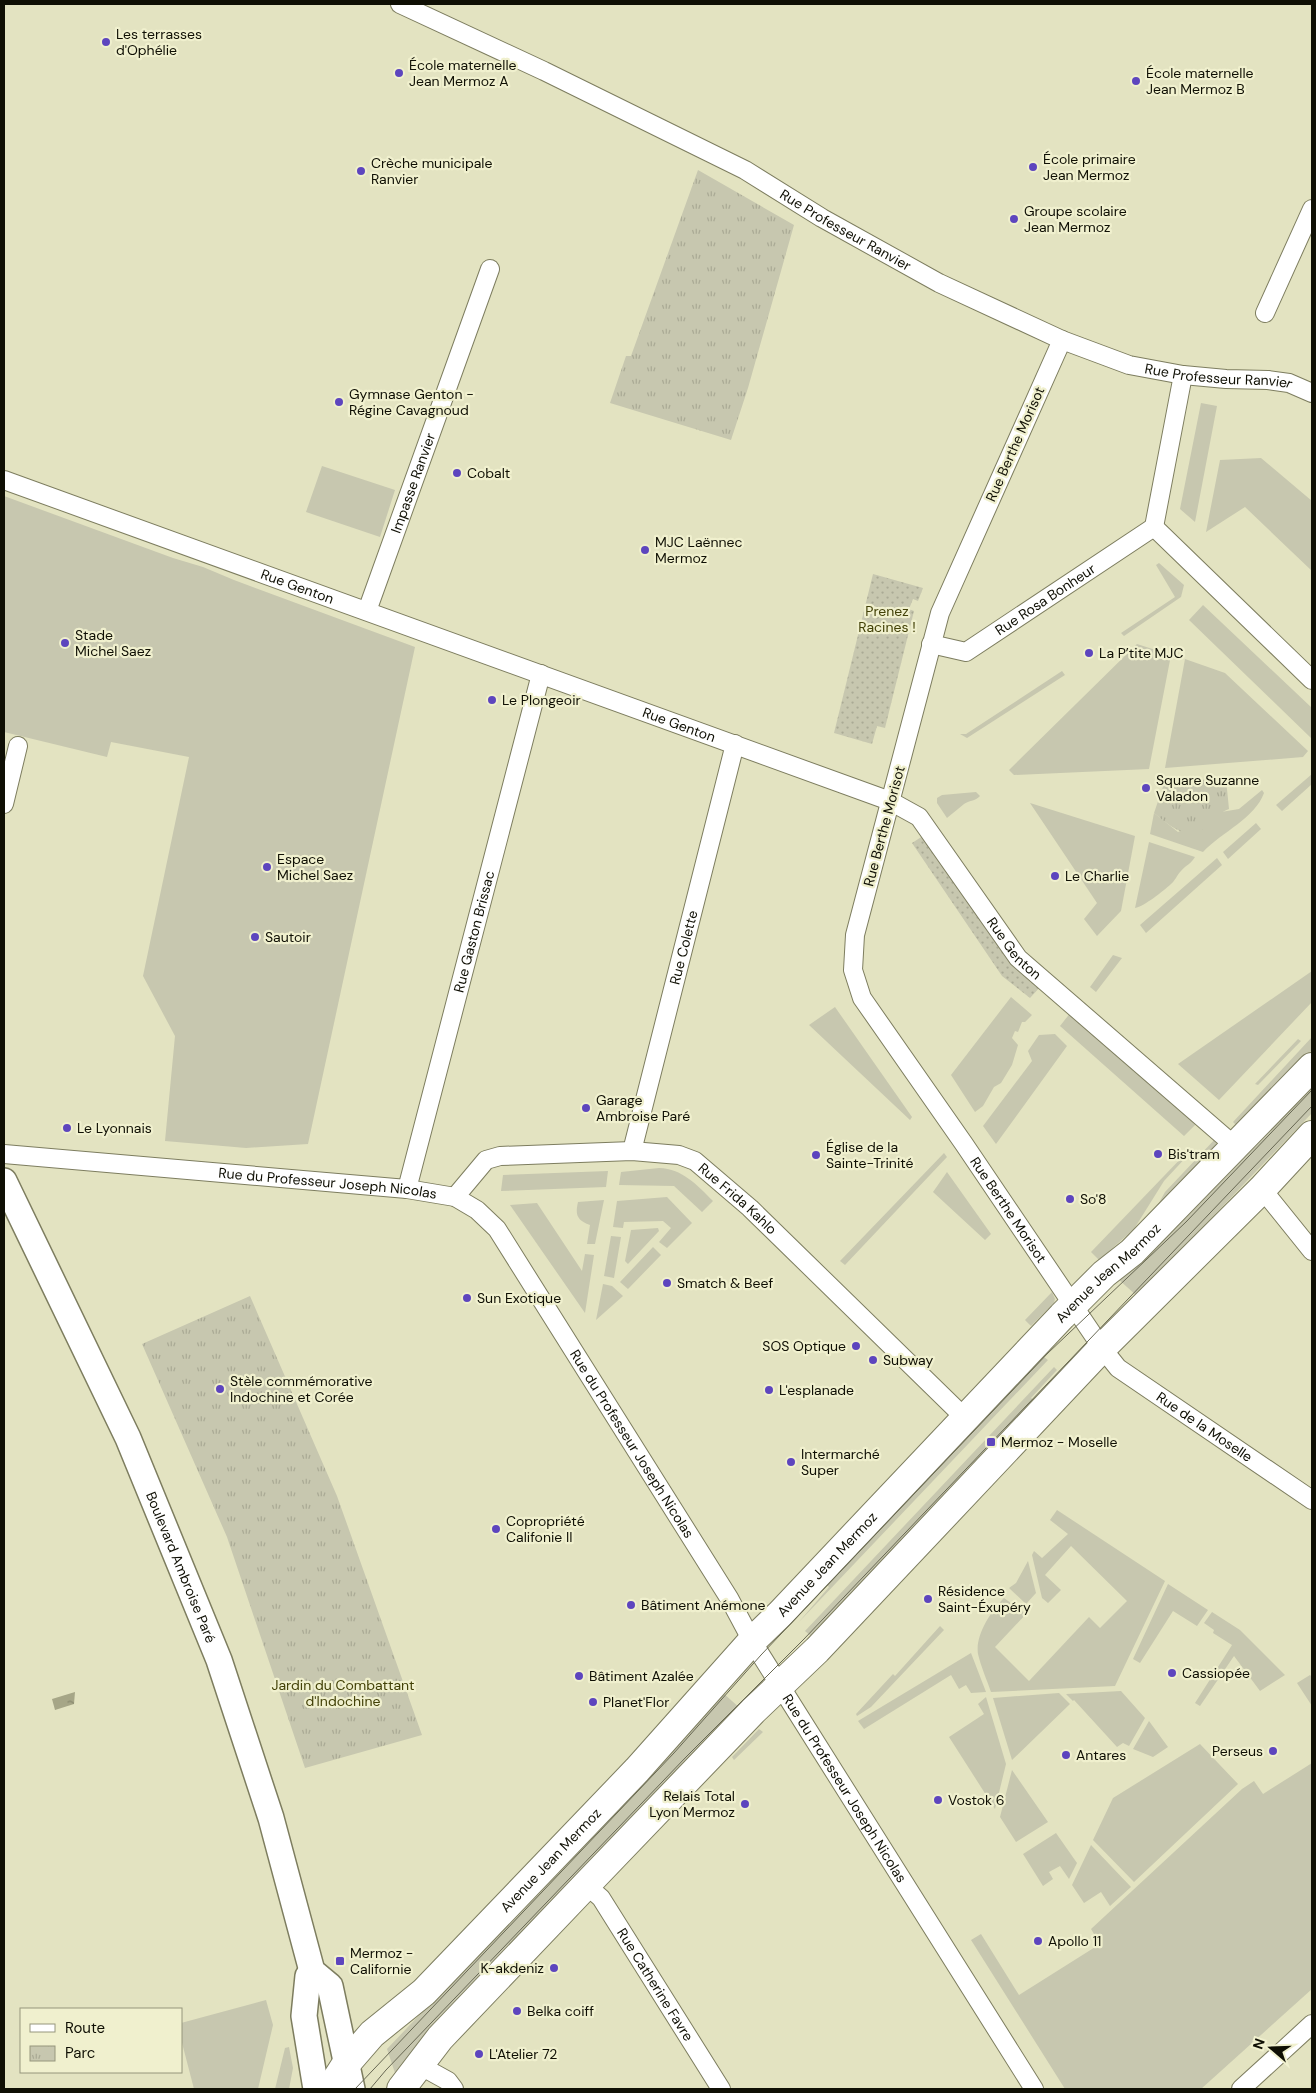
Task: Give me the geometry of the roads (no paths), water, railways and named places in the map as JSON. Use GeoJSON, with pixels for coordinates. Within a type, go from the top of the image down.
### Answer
{"type":"FeatureCollection","features":[{"type":"Feature","properties":{"kind":"main road","name":"Avenue Jean Mermoz"},"geometry":{"type":"LineString","coordinates":[[330,2089],[349,2077],[372,2034],[424,1992],[571,1840],[752,1641],[780,1614],[1073,1305],[1104,1274],[1132,1252],[1312,1067]]}},
{"type":"Feature","properties":{"kind":"main road"},"geometry":{"type":"LineString","coordinates":[[401,2089],[440,2038],[586,1885],[780,1685],[817,1650],[1102,1348],[1262,1189],[1312,1135]]}},
{"type":"Feature","properties":{"kind":"street","name":"Rue Professeur Ranvier"},"geometry":{"type":"LineString","coordinates":[[400,4],[544,71],[745,170],[822,218],[932,280],[1062,340],[1129,364],[1183,375],[1268,380],[1289,384],[1312,393]]}},
{"type":"Feature","properties":{"kind":"street"},"geometry":{"type":"LineString","coordinates":[[1265,313],[1312,209]]}},
{"type":"Feature","properties":{"kind":"street","name":"Impasse Ranvier"},"geometry":{"type":"LineString","coordinates":[[367,611],[490,269]]}},
{"type":"Feature","properties":{"kind":"street","name":"Rue Berthe Morisot"},"geometry":{"type":"LineString","coordinates":[[1062,340],[940,613],[856,935],[853,970],[862,998],[1073,1305]]}},
{"type":"Feature","properties":{"kind":"street"},"geometry":{"type":"LineString","coordinates":[[1183,375],[1154,527],[1312,680]]}},
{"type":"Feature","properties":{"kind":"street","name":"Rue Genton"},"geometry":{"type":"LineString","coordinates":[[4,480],[735,744],[890,802],[920,817],[1018,958],[1236,1147]]}},
{"type":"Feature","properties":{"kind":"street","name":"Rue Rosa Bonheur"},"geometry":{"type":"LineString","coordinates":[[931,644],[966,652],[1154,527]]}},
{"type":"Feature","properties":{"kind":"street","name":"Rue Gaston Brissac"},"geometry":{"type":"LineString","coordinates":[[407,1189],[541,674]]}},
{"type":"Feature","properties":{"kind":"street","name":"Rue Colette"},"geometry":{"type":"LineString","coordinates":[[632,1151],[735,744]]}},
{"type":"Feature","properties":{"kind":"street"},"geometry":{"type":"LineString","coordinates":[[4,804],[18,746]]}},
{"type":"Feature","properties":{"kind":"street","name":"Rue Frida Kahlo"},"geometry":{"type":"LineString","coordinates":[[455,1197],[486,1160],[500,1156],[632,1151],[679,1156],[695,1161],[750,1208],[965,1418]]}},
{"type":"Feature","properties":{"kind":"street","name":"Rue du Professeur Joseph Nicolas"},"geometry":{"type":"LineString","coordinates":[[4,1154],[407,1189],[455,1197],[477,1210],[497,1229],[729,1598],[752,1641],[1034,2089]]}},
{"type":"Feature","properties":{"kind":"street","name":"Boulevard Ambroise Paré"},"geometry":{"type":"LineString","coordinates":[[4,1181],[128,1438],[219,1660],[271,1818],[312,1971],[308,1976],[304,2016],[316,2089]]}},
{"type":"Feature","properties":{"kind":"street"},"geometry":{"type":"LineString","coordinates":[[1262,1189],[1312,1251]]}},
{"type":"Feature","properties":{"kind":"street","name":"Rue de la Moselle"},"geometry":{"type":"LineString","coordinates":[[1073,1305],[1118,1368],[1312,1500]]}},
{"type":"Feature","properties":{"kind":"street","name":"Rue Catherine Favre"},"geometry":{"type":"LineString","coordinates":[[586,1885],[601,1898],[721,2089]]}},
{"type":"Feature","properties":{"kind":"street"},"geometry":{"type":"LineString","coordinates":[[312,1971],[330,1986],[349,2077]]}},
{"type":"Feature","properties":{"kind":"street"},"geometry":{"type":"LineString","coordinates":[[1241,2089],[1312,2024]]}},
{"type":"Feature","properties":{"kind":"street"},"geometry":{"type":"LineString","coordinates":[[419,2065],[448,2081],[454,2089]]}},
{"type":"Feature","properties":{"kind":"water"},"geometry":{"type":"Polygon","coordinates":[[[75,1692],[74,1704],[55,1710],[52,1699],[75,1692]]]}},
{"type":"Feature","properties":{"kind":"tram line"},"geometry":{"type":"LineString","coordinates":[[355,2089],[674,1753],[761,1655],[1048,1353],[1186,1222],[1312,1090]]}},
{"type":"Feature","properties":{"kind":"tram line"},"geometry":{"type":"LineString","coordinates":[[370,2089],[386,2070],[686,1757],[804,1639],[1312,1106]]}},
{"type":"Feature","properties":{"kind":"place","name":"Les terrasses d'Ophélie"},"geometry":{"type":"Point","coordinates":[106,42]}},
{"type":"Feature","properties":{"kind":"place","name":"École maternelle Jean Mermoz A"},"geometry":{"type":"Point","coordinates":[399,73]}},
{"type":"Feature","properties":{"kind":"place","name":"École maternelle Jean Mermoz B"},"geometry":{"type":"Point","coordinates":[1136,81]}},
{"type":"Feature","properties":{"kind":"place","name":"École primaire Jean Mermoz"},"geometry":{"type":"Point","coordinates":[1033,167]}},
{"type":"Feature","properties":{"kind":"place","name":"Crèche municipale Ranvier"},"geometry":{"type":"Point","coordinates":[361,171]}},
{"type":"Feature","properties":{"kind":"place","name":"Groupe scolaire Jean Mermoz"},"geometry":{"type":"Point","coordinates":[1014,219]}},
{"type":"Feature","properties":{"kind":"place","name":"Gymnase Genton - Régine Cavagnoud"},"geometry":{"type":"Point","coordinates":[339,402]}},
{"type":"Feature","properties":{"kind":"place","name":"Cobalt"},"geometry":{"type":"Point","coordinates":[457,473]}},
{"type":"Feature","properties":{"kind":"place","name":"MJC Laënnec Mermoz"},"geometry":{"type":"Point","coordinates":[645,550]}},
{"type":"Feature","properties":{"kind":"place","name":"Stade Michel Saez"},"geometry":{"type":"Point","coordinates":[65,643]}},
{"type":"Feature","properties":{"kind":"place","name":"La P’tite MJC"},"geometry":{"type":"Point","coordinates":[1089,653]}},
{"type":"Feature","properties":{"kind":"place","name":"Le Plongeoir"},"geometry":{"type":"Point","coordinates":[492,700]}},
{"type":"Feature","properties":{"kind":"place","name":"Square Suzanne Valadon"},"geometry":{"type":"Point","coordinates":[1146,788]}},
{"type":"Feature","properties":{"kind":"place","name":"Espace Michel Saez"},"geometry":{"type":"Point","coordinates":[267,867]}},
{"type":"Feature","properties":{"kind":"place","name":"Le Charlie"},"geometry":{"type":"Point","coordinates":[1055,876]}},
{"type":"Feature","properties":{"kind":"place","name":"Sautoir"},"geometry":{"type":"Point","coordinates":[255,937]}},
{"type":"Feature","properties":{"kind":"place","name":"Garage Ambroise Paré"},"geometry":{"type":"Point","coordinates":[586,1108]}},
{"type":"Feature","properties":{"kind":"place","name":"Le Lyonnais"},"geometry":{"type":"Point","coordinates":[67,1128]}},
{"type":"Feature","properties":{"kind":"place","name":"Bis'tram"},"geometry":{"type":"Point","coordinates":[1158,1154]}},
{"type":"Feature","properties":{"kind":"place","name":"Église de la Sainte-Trinité"},"geometry":{"type":"Point","coordinates":[816,1155]}},
{"type":"Feature","properties":{"kind":"place","name":"So'8"},"geometry":{"type":"Point","coordinates":[1070,1199]}},
{"type":"Feature","properties":{"kind":"place","name":"Smatch & Beef"},"geometry":{"type":"Point","coordinates":[667,1283]}},
{"type":"Feature","properties":{"kind":"place","name":"Sun Exotique"},"geometry":{"type":"Point","coordinates":[467,1298]}},
{"type":"Feature","properties":{"kind":"place","name":"SOS Optique"},"geometry":{"type":"Point","coordinates":[856,1346]}},
{"type":"Feature","properties":{"kind":"place","name":"Subway"},"geometry":{"type":"Point","coordinates":[873,1360]}},
{"type":"Feature","properties":{"kind":"place","name":"Stèle commémorative Indochine et Corée"},"geometry":{"type":"Point","coordinates":[220,1389]}},
{"type":"Feature","properties":{"kind":"place","name":"L'esplanade"},"geometry":{"type":"Point","coordinates":[769,1390]}},
{"type":"Feature","properties":{"kind":"place","name":"Mermoz - Moselle"},"geometry":{"type":"Point","coordinates":[991,1442]}},
{"type":"Feature","properties":{"kind":"place","name":"Intermarché Super"},"geometry":{"type":"Point","coordinates":[791,1462]}},
{"type":"Feature","properties":{"kind":"place","name":"Copropriété Califonie II"},"geometry":{"type":"Point","coordinates":[496,1529]}},
{"type":"Feature","properties":{"kind":"place","name":"Résidence Saint-Éxupéry"},"geometry":{"type":"Point","coordinates":[928,1599]}},
{"type":"Feature","properties":{"kind":"place","name":"Bâtiment Anémone"},"geometry":{"type":"Point","coordinates":[631,1605]}},
{"type":"Feature","properties":{"kind":"place","name":"Cassiopée"},"geometry":{"type":"Point","coordinates":[1172,1673]}},
{"type":"Feature","properties":{"kind":"place","name":"Bâtiment Azalée"},"geometry":{"type":"Point","coordinates":[579,1676]}},
{"type":"Feature","properties":{"kind":"place","name":"Planet'Flor"},"geometry":{"type":"Point","coordinates":[593,1702]}},
{"type":"Feature","properties":{"kind":"place","name":"Perseus"},"geometry":{"type":"Point","coordinates":[1273,1751]}},
{"type":"Feature","properties":{"kind":"place","name":"Antares"},"geometry":{"type":"Point","coordinates":[1066,1755]}},
{"type":"Feature","properties":{"kind":"place","name":"Vostok 6"},"geometry":{"type":"Point","coordinates":[938,1800]}},
{"type":"Feature","properties":{"kind":"place","name":"Relais Total Lyon Mermoz"},"geometry":{"type":"Point","coordinates":[745,1804]}},
{"type":"Feature","properties":{"kind":"place","name":"Apollo 11"},"geometry":{"type":"Point","coordinates":[1038,1941]}},
{"type":"Feature","properties":{"kind":"place","name":"Mermoz - Californie"},"geometry":{"type":"Point","coordinates":[340,1961]}},
{"type":"Feature","properties":{"kind":"place","name":"K-akdeniz"},"geometry":{"type":"Point","coordinates":[554,1968]}},
{"type":"Feature","properties":{"kind":"place","name":"Belka coiff"},"geometry":{"type":"Point","coordinates":[517,2011]}},
{"type":"Feature","properties":{"kind":"place","name":"L'Atelier 72"},"geometry":{"type":"Point","coordinates":[479,2054]}},
{"type":"Feature","properties":{"kind":"park label","name":"Prenez Racines !"},"geometry":{"type":"Point","coordinates":[887,620]}},
{"type":"Feature","properties":{"kind":"park label","name":"Jardin du Combattant d'Indochine"},"geometry":{"type":"Point","coordinates":[343,1694]}}]}
